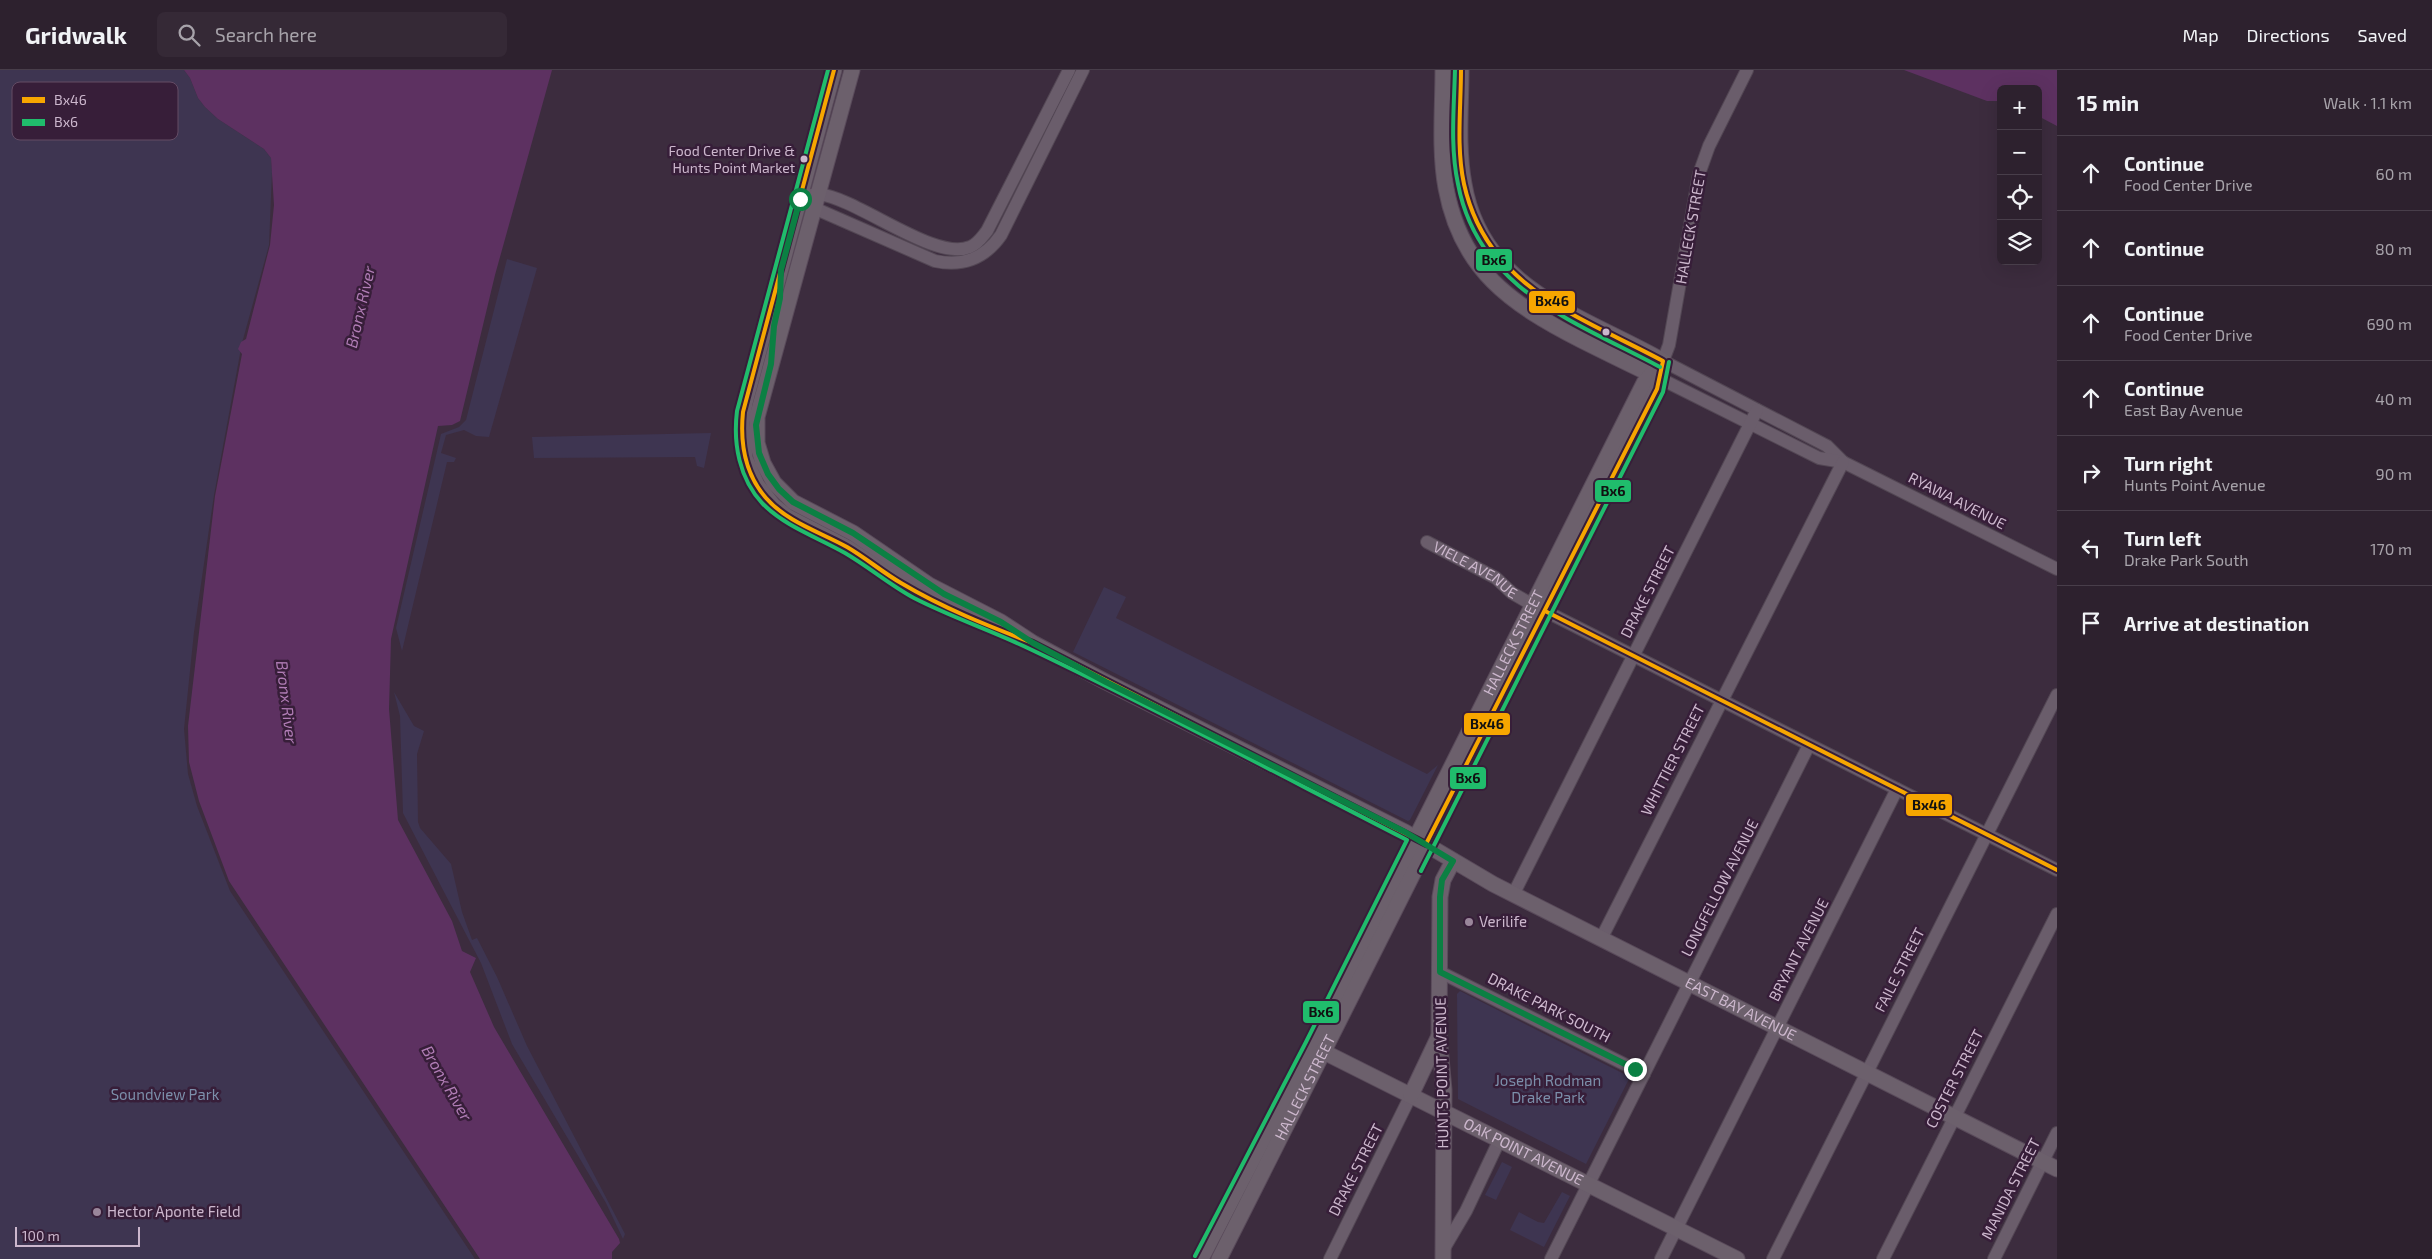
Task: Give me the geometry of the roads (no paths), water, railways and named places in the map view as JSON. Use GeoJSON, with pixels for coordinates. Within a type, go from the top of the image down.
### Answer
{"type":"FeatureCollection","features":[{"type":"Feature","properties":{"kind":"main road"},"geometry":{"type":"LineString","coordinates":[[834,70],[742,423],[745,458],[761,491],[788,517],[848,548],[914,590],[996,629],[1033,643]]}},
{"type":"Feature","properties":{"kind":"main road"},"geometry":{"type":"LineString","coordinates":[[852,70],[757,417],[756,435],[763,463],[779,489],[802,508],[861,538],[930,585],[1001,622],[1033,643]]}},
{"type":"Feature","properties":{"kind":"main road"},"geometry":{"type":"LineString","coordinates":[[1461,70],[1461,155],[1464,185],[1478,227],[1492,252],[1512,275],[1540,298],[1663,361]]}},
{"type":"Feature","properties":{"kind":"main road"},"geometry":{"type":"LineString","coordinates":[[1443,73],[1443,155],[1446,187],[1460,234],[1477,263],[1498,288],[1524,309],[1655,376]]}},
{"type":"Feature","properties":{"kind":"main road"},"geometry":{"type":"LineString","coordinates":[[771,364],[774,326],[780,298],[781,270]]}},
{"type":"Feature","properties":{"kind":"main road","name":"HALLECK STREET"},"geometry":{"type":"LineString","coordinates":[[1219,1259],[1318,1048],[1539,608],[1644,383],[1655,376],[1663,361]]}},
{"type":"Feature","properties":{"kind":"main road","name":"EAST BAY AVENUE"},"geometry":{"type":"LineString","coordinates":[[1033,643],[1421,841],[1513,895],[2057,1169]]}},
{"type":"Feature","properties":{"kind":"main road","name":"HUNTS POINT AVENUE"},"geometry":{"type":"LineString","coordinates":[[1443,1254],[1444,1111],[1439,1036],[1440,897],[1442,880],[1453,861]]}},
{"type":"Feature","properties":{"kind":"main road"},"geometry":{"type":"LineString","coordinates":[[1410,1095],[1439,1036]]}},
{"type":"Feature","properties":{"kind":"main road","name":"HALLECK STREET"},"geometry":{"type":"LineString","coordinates":[[1202,1259],[1318,1048]]}},
{"type":"Feature","properties":{"kind":"main road","name":"OAK POINT AVENUE"},"geometry":{"type":"LineString","coordinates":[[1318,1048],[1737,1259]]}},
{"type":"Feature","properties":{"kind":"street"},"geometry":{"type":"LineString","coordinates":[[800,199],[854,206],[908,233],[952,250],[970,247],[978,242],[987,231],[1069,70]]}},
{"type":"Feature","properties":{"kind":"street"},"geometry":{"type":"LineString","coordinates":[[816,201],[935,261],[957,263],[981,256],[994,247],[1084,70]]}},
{"type":"Feature","properties":{"kind":"street","name":"HALLECK STREET"},"geometry":{"type":"LineString","coordinates":[[1663,361],[1670,336],[1699,174],[1709,146],[1747,70]]}},
{"type":"Feature","properties":{"kind":"street","name":"RYAWA AVENUE"},"geometry":{"type":"LineString","coordinates":[[1663,361],[1827,446],[1843,462]]}},
{"type":"Feature","properties":{"kind":"street","name":"RYAWA AVENUE"},"geometry":{"type":"LineString","coordinates":[[1655,376],[1819,458],[1843,462],[2057,569]]}},
{"type":"Feature","properties":{"kind":"street","name":"DRAKE STREET"},"geometry":{"type":"LineString","coordinates":[[1513,895],[1757,410]]}},
{"type":"Feature","properties":{"kind":"street","name":"WHITTIER STREET"},"geometry":{"type":"LineString","coordinates":[[1601,939],[1843,462]]}},
{"type":"Feature","properties":{"kind":"street","name":"VIELE AVENUE"},"geometry":{"type":"LineString","coordinates":[[1427,542],[1496,578],[1512,593],[1539,608],[2057,870]]}},
{"type":"Feature","properties":{"kind":"street","name":"FAILE STREET"},"geometry":{"type":"LineString","coordinates":[[1773,1259],[2057,696]]}},
{"type":"Feature","properties":{"kind":"street","name":"LONGFELLOW AVENUE"},"geometry":{"type":"LineString","coordinates":[[1552,1259],[1809,745]]}},
{"type":"Feature","properties":{"kind":"street","name":"BRYANT AVENUE"},"geometry":{"type":"LineString","coordinates":[[1662,1259],[1897,789]]}},
{"type":"Feature","properties":{"kind":"street","name":"COSTER STREET"},"geometry":{"type":"LineString","coordinates":[[1883,1259],[2057,914]]}},
{"type":"Feature","properties":{"kind":"street","name":"DRAKE PARK SOUTH"},"geometry":{"type":"LineString","coordinates":[[1440,972],[1644,1074]]}},
{"type":"Feature","properties":{"kind":"street","name":"DRAKE STREET"},"geometry":{"type":"LineString","coordinates":[[1330,1259],[1410,1095]]}},
{"type":"Feature","properties":{"kind":"street","name":"MANIDA STREET"},"geometry":{"type":"LineString","coordinates":[[1994,1259],[2057,1134]]}},
{"type":"Feature","properties":{"kind":"street"},"geometry":{"type":"LineString","coordinates":[[1443,1254],[1466,1211],[1500,1139]]}},
{"type":"Feature","properties":{"kind":"street"},"geometry":{"type":"LineString","coordinates":[[1443,1211],[1466,1211]]}},
{"type":"Feature","properties":{"kind":"water","name":"Bronx River"},"geometry":{"type":"Polygon","coordinates":[[[184,70],[552,70],[495,275],[460,421],[452,425],[438,426],[391,639],[389,709],[398,820],[452,921],[462,951],[476,958],[470,972],[494,1027],[619,1239],[620,1243],[612,1252],[612,1259],[480,1259],[229,881],[199,801],[189,762],[188,726],[215,496],[242,354],[238,349],[241,342],[246,339],[270,245],[274,205],[271,158],[264,149],[218,119],[205,107],[198,98],[190,78],[184,70]]]}},
{"type":"Feature","properties":{"kind":"water"},"geometry":{"type":"Polygon","coordinates":[[[1904,70],[2057,70],[2057,126],[2042,118],[2042,85],[1997,85],[1997,101],[1987,101],[1904,70]]]}},
{"type":"Feature","properties":{"kind":"place","name":"Food Center Drive & Hunts Point Market"},"geometry":{"type":"Point","coordinates":[804,159]}},
{"type":"Feature","properties":{"kind":"place","name":"Verilife"},"geometry":{"type":"Point","coordinates":[1469,922]}},
{"type":"Feature","properties":{"kind":"place","name":"Hector Aponte Field"},"geometry":{"type":"Point","coordinates":[97,1212]}},
{"type":"Feature","properties":{"kind":"park label","name":"Joseph Rodman Drake Park"},"geometry":{"type":"Point","coordinates":[1548,1090]}},
{"type":"Feature","properties":{"kind":"park label","name":"Soundview Park"},"geometry":{"type":"Point","coordinates":[165,1095]}}]}
